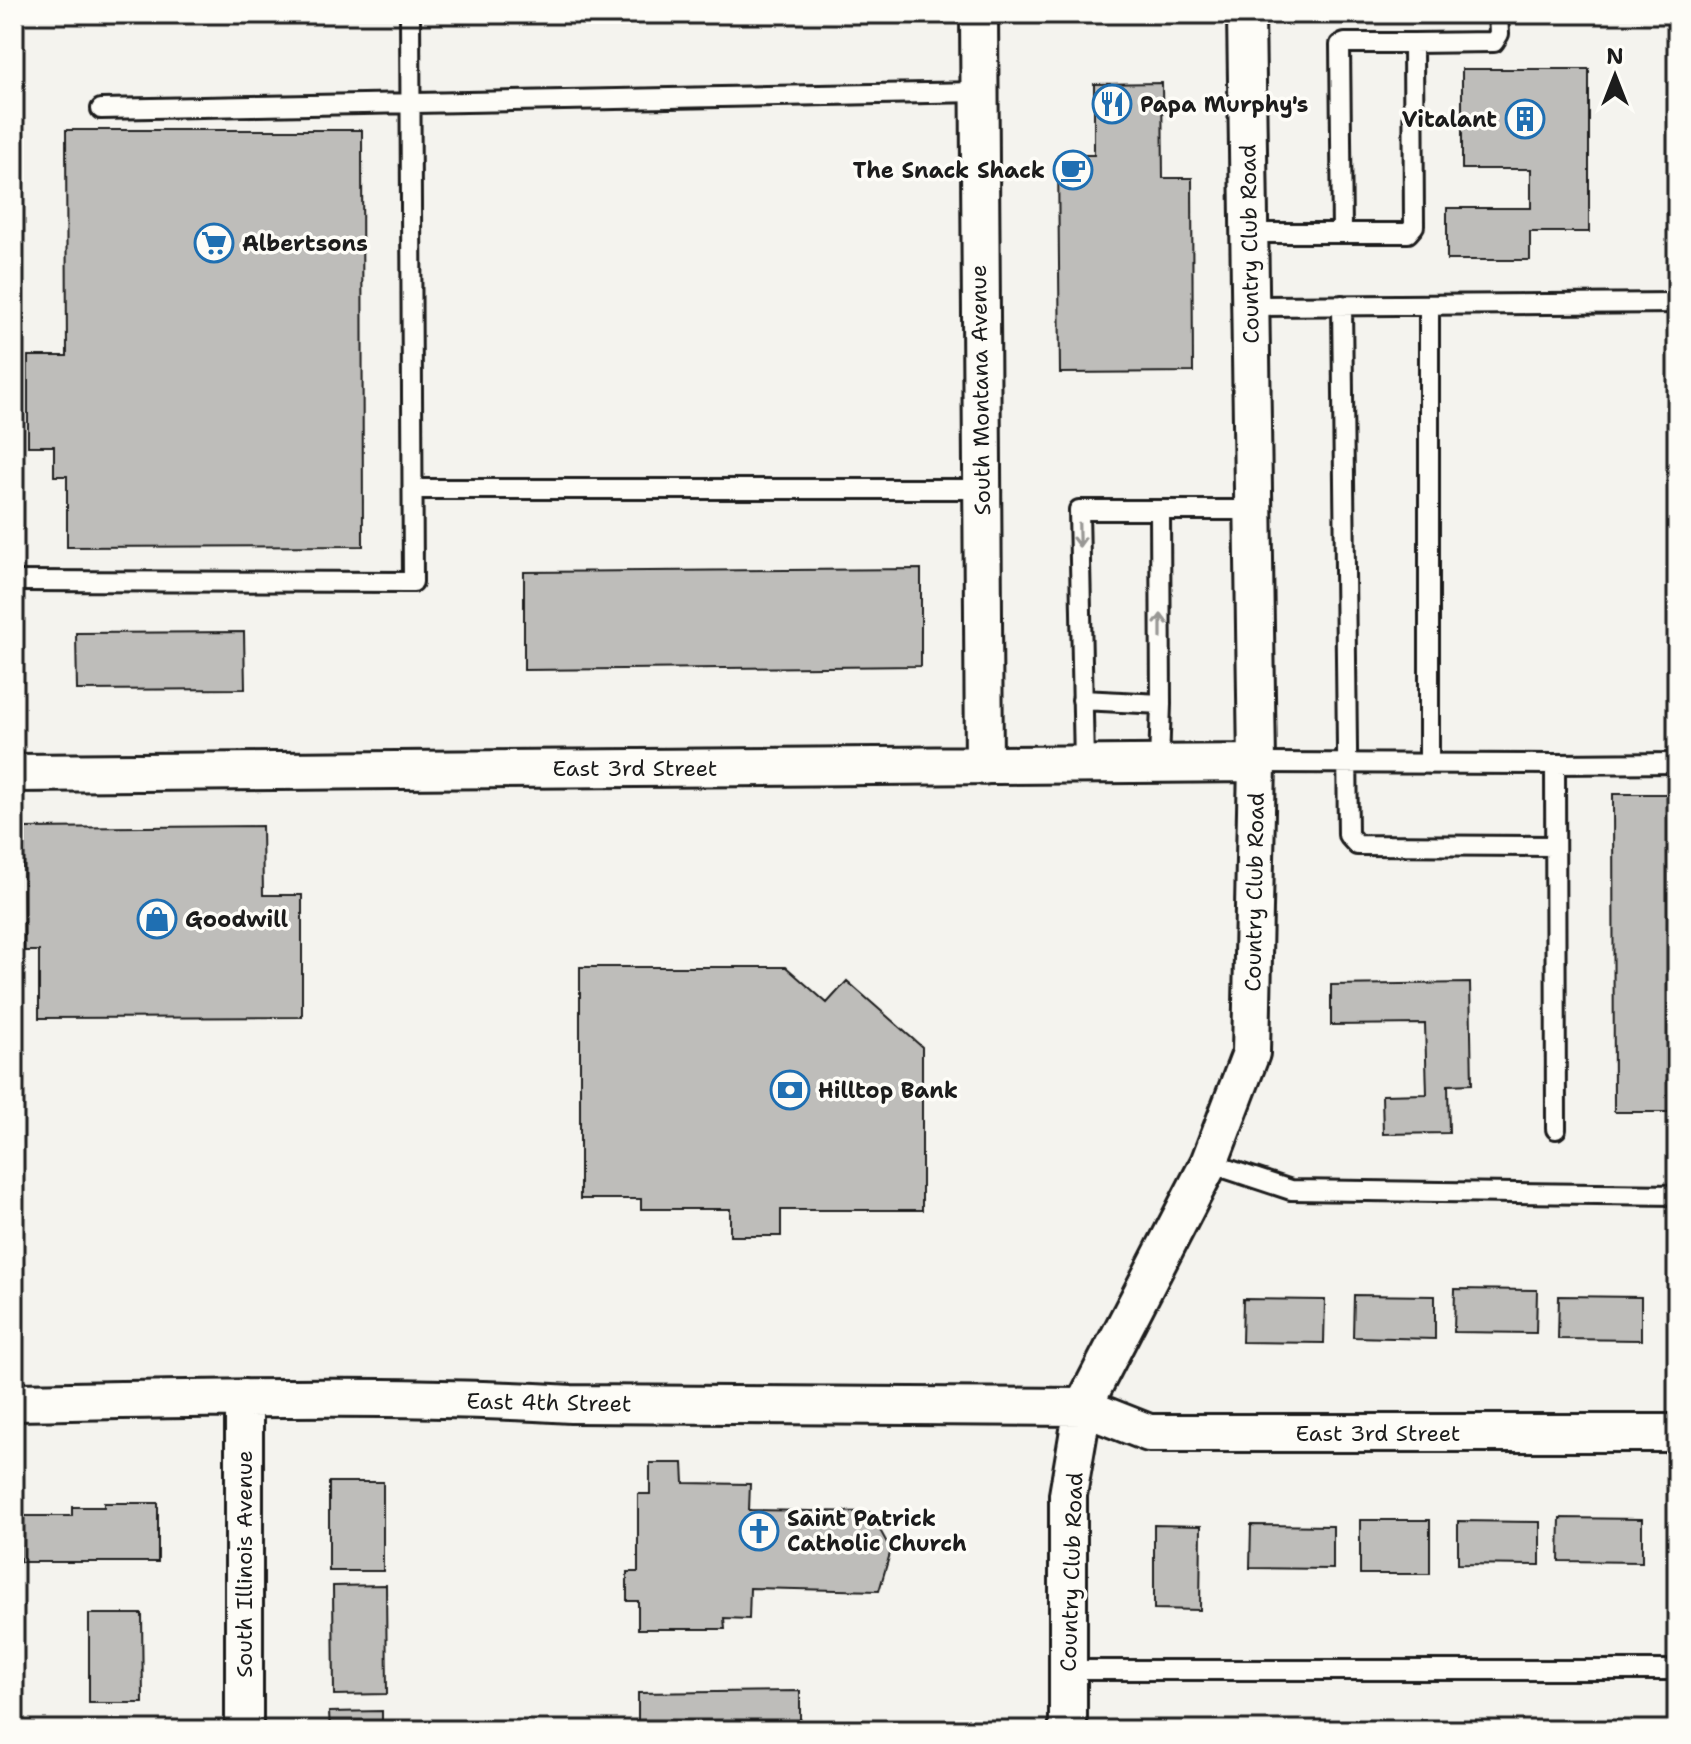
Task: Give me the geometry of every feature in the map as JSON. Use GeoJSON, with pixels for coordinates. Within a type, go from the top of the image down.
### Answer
{"type":"FeatureCollection","features":[{"type":"Feature","properties":{"kind":"street","name":"South Montana Avenue"},"geometry":{"type":"LineString","coordinates":[[979,14],[984,766]]}},
{"type":"Feature","properties":{"kind":"street","name":"Country Club Road"},"geometry":{"type":"LineString","coordinates":[[1068,1730],[1068,1495],[1083,1407],[1209,1163],[1251,1053],[1257,763],[1246,14]]}},
{"type":"Feature","properties":{"kind":"street","name":"East 3rd Street"},"geometry":{"type":"LineString","coordinates":[[14,773],[1257,763]]}},
{"type":"Feature","properties":{"kind":"street","name":"East 4th Street"},"geometry":{"type":"LineString","coordinates":[[14,1402],[244,1398],[1083,1407]]}},
{"type":"Feature","properties":{"kind":"street","name":"South Illinois Avenue"},"geometry":{"type":"LineString","coordinates":[[244,1398],[244,1730]]}},
{"type":"Feature","properties":{"kind":"street","name":"East 3rd Street"},"geometry":{"type":"LineString","coordinates":[[1083,1407],[1149,1433],[1677,1433]]}},
{"type":"Feature","properties":{"kind":"lane"},"geometry":{"type":"LineString","coordinates":[[14,581],[413,582],[410,14]]}},
{"type":"Feature","properties":{"kind":"lane"},"geometry":{"type":"LineString","coordinates":[[1342,233],[1340,45],[1494,42],[1499,34],[1498,14]]}},
{"type":"Feature","properties":{"kind":"lane"},"geometry":{"type":"LineString","coordinates":[[1249,233],[1408,233],[1414,226],[1413,43]]}},
{"type":"Feature","properties":{"kind":"lane"},"geometry":{"type":"LineString","coordinates":[[101,109],[979,92]]}},
{"type":"Feature","properties":{"kind":"lane"},"geometry":{"type":"LineString","coordinates":[[1250,306],[1677,303]]}},
{"type":"Feature","properties":{"kind":"lane"},"geometry":{"type":"LineString","coordinates":[[1342,305],[1348,835],[1357,845],[1555,846]]}},
{"type":"Feature","properties":{"kind":"lane"},"geometry":{"type":"LineString","coordinates":[[1429,305],[1429,764]]}},
{"type":"Feature","properties":{"kind":"lane"},"geometry":{"type":"LineString","coordinates":[[413,489],[981,489]]}},
{"type":"Feature","properties":{"kind":"lane"},"geometry":{"type":"LineString","coordinates":[[1084,765],[1079,510],[1253,510]]}},
{"type":"Feature","properties":{"kind":"lane"},"geometry":{"type":"LineString","coordinates":[[1159,764],[1160,511]]}},
{"type":"Feature","properties":{"kind":"lane"},"geometry":{"type":"LineString","coordinates":[[1082,700],[1161,704]]}},
{"type":"Feature","properties":{"kind":"lane"},"geometry":{"type":"LineString","coordinates":[[1257,763],[1677,763]]}},
{"type":"Feature","properties":{"kind":"lane"},"geometry":{"type":"LineString","coordinates":[[1555,764],[1556,1129]]}},
{"type":"Feature","properties":{"kind":"lane"},"geometry":{"type":"LineString","coordinates":[[1209,1163],[1291,1190],[1677,1195]]}},
{"type":"Feature","properties":{"kind":"lane"},"geometry":{"type":"LineString","coordinates":[[1067,1670],[1677,1670]]}},
{"type":"Feature","properties":{"kind":"building","name":"Vitalant"},"geometry":{"type":"Polygon","coordinates":[[[1462,69],[1589,69],[1589,232],[1530,232],[1530,260],[1447,260],[1447,208],[1531,208],[1531,169],[1462,169],[1462,69]]]}},
{"type":"Feature","properties":{"kind":"building"},"geometry":{"type":"Polygon","coordinates":[[[1162,83],[1163,178],[1192,178],[1193,372],[1060,373],[1058,155],[1094,155],[1094,84],[1162,83]]]}},
{"type":"Feature","properties":{"kind":"building","name":"Albertsons"},"geometry":{"type":"Polygon","coordinates":[[[66,130],[362,130],[363,546],[67,547],[67,476],[54,476],[54,446],[28,446],[28,356],[67,356],[66,130]]]}},
{"type":"Feature","properties":{"kind":"building"},"geometry":{"type":"Polygon","coordinates":[[[921,569],[921,666],[524,670],[524,572],[921,569]]]}},
{"type":"Feature","properties":{"kind":"building"},"geometry":{"type":"Polygon","coordinates":[[[244,632],[245,689],[77,690],[76,633],[244,632]]]}},
{"type":"Feature","properties":{"kind":"building"},"geometry":{"type":"Polygon","coordinates":[[[1613,794],[1677,794],[1677,1112],[1614,1112],[1613,794]]]}},
{"type":"Feature","properties":{"kind":"building"},"geometry":{"type":"Polygon","coordinates":[[[262,826],[263,895],[302,895],[302,1017],[39,1018],[39,951],[24,951],[23,828],[262,826]]]}},
{"type":"Feature","properties":{"kind":"building"},"geometry":{"type":"Polygon","coordinates":[[[580,967],[786,967],[827,1003],[847,981],[922,1047],[922,1210],[781,1210],[781,1236],[730,1236],[730,1209],[641,1209],[641,1199],[580,1199],[580,967]]]}},
{"type":"Feature","properties":{"kind":"building"},"geometry":{"type":"Polygon","coordinates":[[[1470,983],[1472,1084],[1448,1085],[1449,1133],[1383,1134],[1382,1095],[1427,1094],[1425,1024],[1331,1025],[1331,985],[1470,983]]]}},
{"type":"Feature","properties":{"kind":"building"},"geometry":{"type":"Polygon","coordinates":[[[1455,1289],[1537,1290],[1536,1333],[1454,1332],[1455,1289]]]}},
{"type":"Feature","properties":{"kind":"building"},"geometry":{"type":"Polygon","coordinates":[[[1354,1295],[1435,1296],[1435,1339],[1353,1337],[1354,1295]]]}},
{"type":"Feature","properties":{"kind":"building"},"geometry":{"type":"Polygon","coordinates":[[[1559,1296],[1641,1297],[1641,1340],[1558,1339],[1559,1296]]]}},
{"type":"Feature","properties":{"kind":"building"},"geometry":{"type":"Polygon","coordinates":[[[1243,1299],[1325,1300],[1324,1343],[1242,1342],[1243,1299]]]}},
{"type":"Feature","properties":{"kind":"building","name":"Saint Patrick Catholic Church"},"geometry":{"type":"Polygon","coordinates":[[[650,1463],[683,1463],[684,1483],[750,1484],[749,1510],[870,1512],[891,1550],[879,1591],[750,1588],[749,1619],[724,1618],[725,1629],[638,1629],[638,1601],[627,1601],[627,1572],[638,1572],[638,1494],[650,1494],[650,1463]]]}},
{"type":"Feature","properties":{"kind":"building"},"geometry":{"type":"Polygon","coordinates":[[[329,1482],[383,1482],[383,1571],[329,1571],[329,1482]]]}},
{"type":"Feature","properties":{"kind":"building"},"geometry":{"type":"Polygon","coordinates":[[[104,1503],[158,1503],[158,1562],[20,1562],[20,1516],[72,1516],[72,1507],[104,1507],[104,1503]]]}},
{"type":"Feature","properties":{"kind":"building"},"geometry":{"type":"Polygon","coordinates":[[[1560,1518],[1642,1519],[1642,1562],[1559,1561],[1560,1518]]]}},
{"type":"Feature","properties":{"kind":"building"},"geometry":{"type":"Polygon","coordinates":[[[1360,1520],[1430,1520],[1430,1574],[1360,1574],[1360,1520]]]}},
{"type":"Feature","properties":{"kind":"building"},"geometry":{"type":"Polygon","coordinates":[[[1458,1521],[1540,1522],[1540,1565],[1458,1564],[1458,1521]]]}},
{"type":"Feature","properties":{"kind":"building"},"geometry":{"type":"Polygon","coordinates":[[[1154,1525],[1201,1526],[1200,1610],[1154,1609],[1154,1525]]]}},
{"type":"Feature","properties":{"kind":"building"},"geometry":{"type":"Polygon","coordinates":[[[1251,1525],[1333,1526],[1333,1569],[1250,1568],[1251,1525]]]}},
{"type":"Feature","properties":{"kind":"building"},"geometry":{"type":"Polygon","coordinates":[[[386,1585],[387,1694],[334,1695],[333,1586],[386,1585]]]}},
{"type":"Feature","properties":{"kind":"building"},"geometry":{"type":"Polygon","coordinates":[[[89,1614],[142,1614],[143,1703],[89,1703],[89,1614]]]}},
{"type":"Feature","properties":{"kind":"building"},"geometry":{"type":"Polygon","coordinates":[[[800,1691],[800,1730],[638,1730],[638,1693],[800,1691]]]}},
{"type":"Feature","properties":{"kind":"building"},"geometry":{"type":"Polygon","coordinates":[[[382,1711],[382,1730],[330,1730],[329,1712],[382,1711]]]}},
{"type":"Feature","properties":{"kind":"place","name":"Papa Murphy's"},"geometry":{"type":"Point","coordinates":[1112,104]}},
{"type":"Feature","properties":{"kind":"place","name":"Vitalant"},"geometry":{"type":"Point","coordinates":[1525,119]}},
{"type":"Feature","properties":{"kind":"place","name":"The Snack Shack"},"geometry":{"type":"Point","coordinates":[1073,170]}},
{"type":"Feature","properties":{"kind":"place","name":"Albertsons"},"geometry":{"type":"Point","coordinates":[214,243]}},
{"type":"Feature","properties":{"kind":"place","name":"Goodwill"},"geometry":{"type":"Point","coordinates":[157,919]}},
{"type":"Feature","properties":{"kind":"place","name":"Hilltop Bank"},"geometry":{"type":"Point","coordinates":[790,1090]}},
{"type":"Feature","properties":{"kind":"place","name":"Saint Patrick Catholic Church"},"geometry":{"type":"Point","coordinates":[759,1531]}}]}
